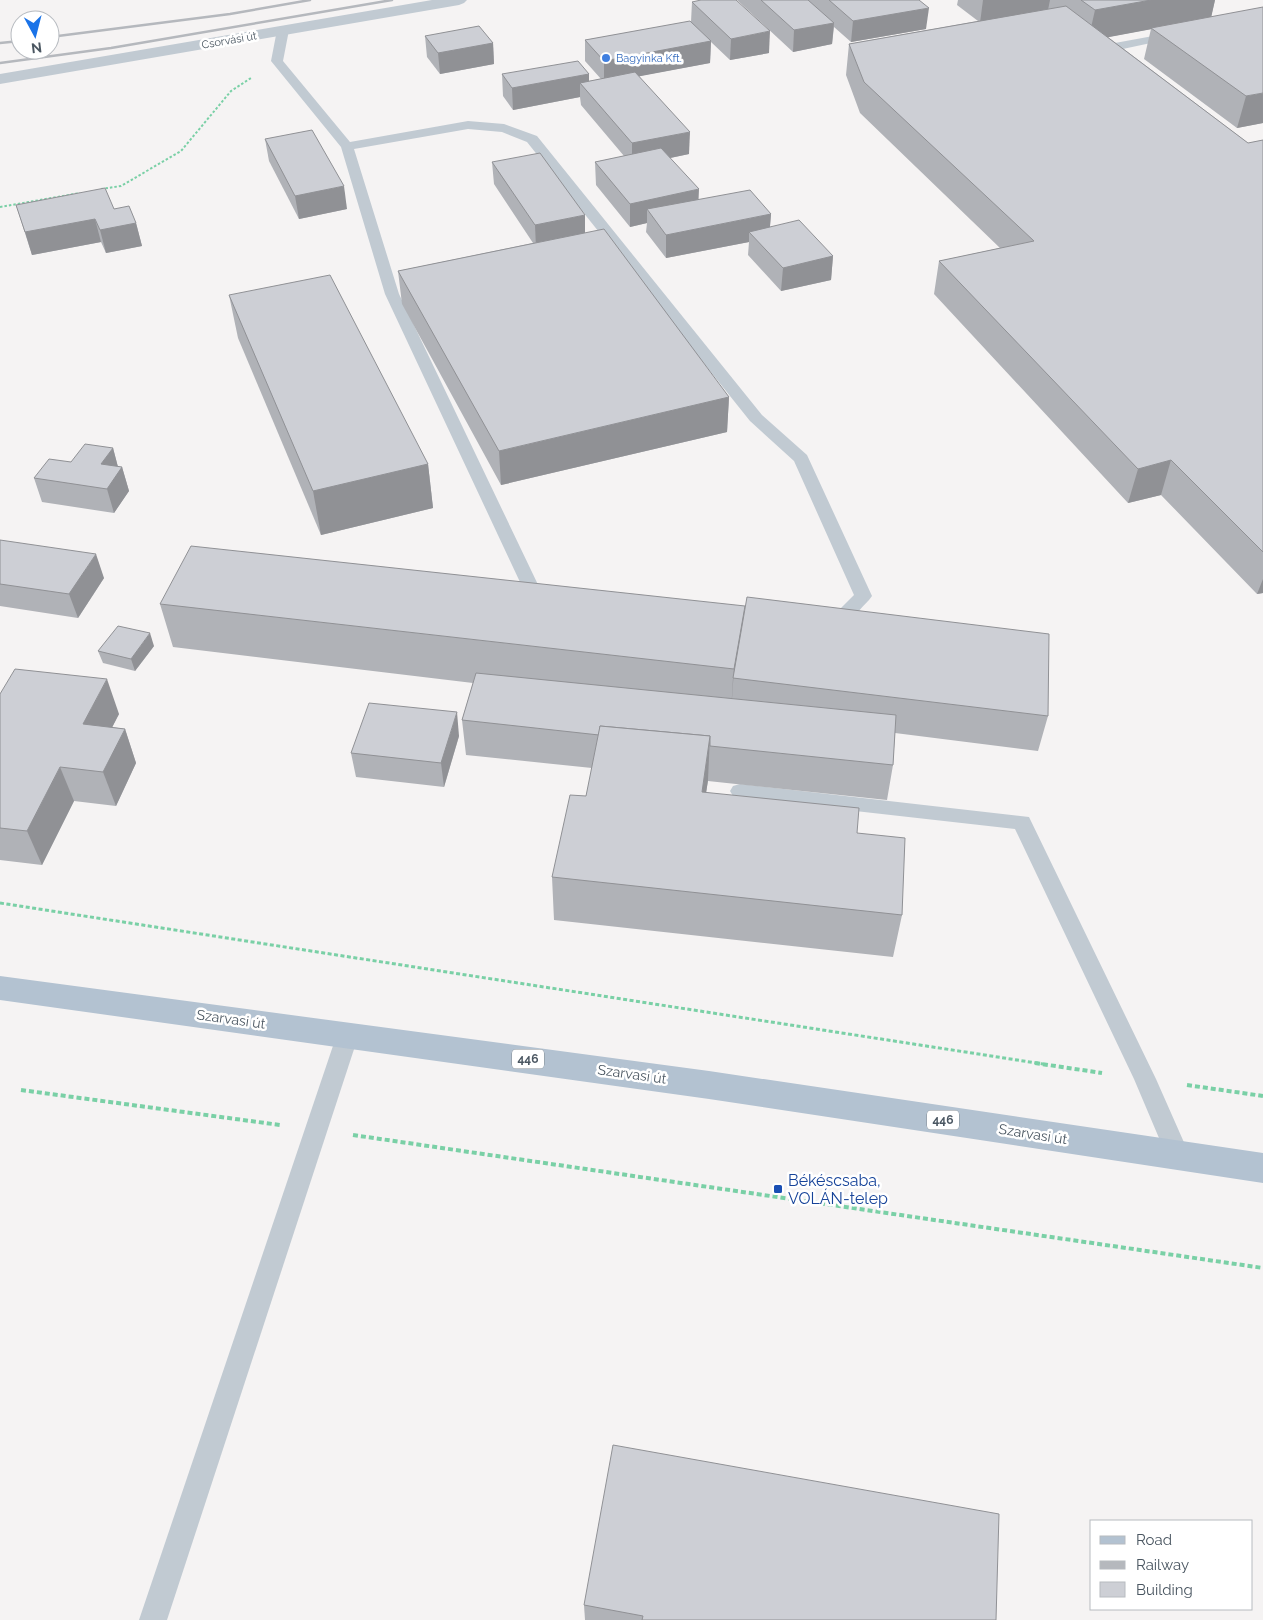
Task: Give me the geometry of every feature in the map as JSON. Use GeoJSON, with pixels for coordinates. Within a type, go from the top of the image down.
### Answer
{"type":"FeatureCollection","features":[{"type":"Feature","properties":{"kind":"main road","name":"Szarvasi út"},"geometry":{"type":"LineString","coordinates":[[0,988],[348,1034],[709,1085],[1263,1168]]}},
{"type":"Feature","properties":{"kind":"street","name":"Csorvási út"},"geometry":{"type":"LineString","coordinates":[[0,79],[459,0]]}},
{"type":"Feature","properties":{"kind":"lane"},"geometry":{"type":"LineString","coordinates":[[283,30],[277,61],[347,146],[392,294],[533,593]]}},
{"type":"Feature","properties":{"kind":"lane"},"geometry":{"type":"LineString","coordinates":[[1104,49],[1188,32]]}},
{"type":"Feature","properties":{"kind":"lane"},"geometry":{"type":"LineString","coordinates":[[347,146],[468,125],[504,128],[532,139],[756,418],[801,459],[863,596],[841,617]]}},
{"type":"Feature","properties":{"kind":"lane"},"geometry":{"type":"LineString","coordinates":[[740,791],[1022,822],[1146,1080],[1178,1156]]}},
{"type":"Feature","properties":{"kind":"lane"},"geometry":{"type":"LineString","coordinates":[[153,1620],[348,1034]]}},
{"type":"Feature","properties":{"kind":"path"},"geometry":{"type":"LineString","coordinates":[[93,191],[121,186],[180,151],[231,91],[277,61]]}},
{"type":"Feature","properties":{"kind":"path"},"geometry":{"type":"LineString","coordinates":[[0,208],[84,192]]}},
{"type":"Feature","properties":{"kind":"path"},"geometry":{"type":"LineString","coordinates":[[0,903],[1146,1080],[1263,1096]]}},
{"type":"Feature","properties":{"kind":"path"},"geometry":{"type":"LineString","coordinates":[[21,1090],[315,1130],[1263,1268]]}},
{"type":"Feature","properties":{"kind":"building"},"geometry":{"type":"Polygon","coordinates":[[[701,0],[736,0],[770,31],[731,39],[692,2],[701,0]]]}},
{"type":"Feature","properties":{"kind":"building"},"geometry":{"type":"Polygon","coordinates":[[[761,0],[808,0],[834,23],[794,30],[761,0]]]}},
{"type":"Feature","properties":{"kind":"building"},"geometry":{"type":"Polygon","coordinates":[[[829,0],[919,0],[929,8],[853,21],[829,0]]]}},
{"type":"Feature","properties":{"kind":"building"},"geometry":{"type":"Polygon","coordinates":[[[1081,0],[1151,0],[1095,10],[1081,0]]]}},
{"type":"Feature","properties":{"kind":"building"},"geometry":{"type":"Polygon","coordinates":[[[1066,6],[1248,143],[1263,140],[1263,552],[1171,460],[1138,469],[939,261],[1034,241],[864,82],[849,44],[1066,6]]]}},
{"type":"Feature","properties":{"kind":"building"},"geometry":{"type":"Polygon","coordinates":[[[1263,7],[1263,93],[1246,96],[1151,28],[1263,7]]]}},
{"type":"Feature","properties":{"kind":"building"},"geometry":{"type":"Polygon","coordinates":[[[690,21],[711,41],[604,61],[585,40],[690,21]]]}},
{"type":"Feature","properties":{"kind":"building"},"geometry":{"type":"Polygon","coordinates":[[[479,26],[493,43],[438,53],[425,36],[479,26]]]}},
{"type":"Feature","properties":{"kind":"building"},"geometry":{"type":"Polygon","coordinates":[[[578,61],[589,74],[512,88],[502,74],[578,61]]]}},
{"type":"Feature","properties":{"kind":"building"},"geometry":{"type":"Polygon","coordinates":[[[635,72],[690,132],[632,143],[580,83],[635,72]]]}},
{"type":"Feature","properties":{"kind":"building"},"geometry":{"type":"Polygon","coordinates":[[[312,130],[344,186],[295,196],[265,139],[312,130]]]}},
{"type":"Feature","properties":{"kind":"building"},"geometry":{"type":"Polygon","coordinates":[[[661,148],[699,189],[630,204],[595,162],[661,148]]]}},
{"type":"Feature","properties":{"kind":"building"},"geometry":{"type":"Polygon","coordinates":[[[540,153],[585,215],[535,225],[492,162],[540,153]]]}},
{"type":"Feature","properties":{"kind":"building"},"geometry":{"type":"Polygon","coordinates":[[[105,188],[114,209],[129,206],[136,223],[100,230],[95,219],[25,232],[16,205],[105,188]]]}},
{"type":"Feature","properties":{"kind":"building"},"geometry":{"type":"Polygon","coordinates":[[[750,190],[771,214],[666,235],[647,209],[750,190]]]}},
{"type":"Feature","properties":{"kind":"building"},"geometry":{"type":"Polygon","coordinates":[[[799,220],[833,256],[783,268],[749,232],[799,220]]]}},
{"type":"Feature","properties":{"kind":"building"},"geometry":{"type":"Polygon","coordinates":[[[604,229],[729,397],[499,451],[398,271],[604,229]]]}},
{"type":"Feature","properties":{"kind":"building"},"geometry":{"type":"Polygon","coordinates":[[[330,275],[428,464],[313,491],[229,295],[330,275]]]}},
{"type":"Feature","properties":{"kind":"building"},"geometry":{"type":"Polygon","coordinates":[[[85,444],[113,448],[101,464],[122,467],[107,489],[34,478],[49,459],[71,462],[85,444]]]}},
{"type":"Feature","properties":{"kind":"building"},"geometry":{"type":"Polygon","coordinates":[[[0,540],[96,554],[69,594],[0,584],[0,540]]]}},
{"type":"Feature","properties":{"kind":"building"},"geometry":{"type":"Polygon","coordinates":[[[191,546],[745,606],[734,669],[160,604],[191,546]]]}},
{"type":"Feature","properties":{"kind":"building"},"geometry":{"type":"Polygon","coordinates":[[[747,597],[1049,634],[1048,716],[733,678],[747,597]]]}},
{"type":"Feature","properties":{"kind":"building"},"geometry":{"type":"Polygon","coordinates":[[[118,626],[150,633],[131,659],[98,651],[118,626]]]}},
{"type":"Feature","properties":{"kind":"building"},"geometry":{"type":"Polygon","coordinates":[[[15,669],[107,679],[83,724],[125,729],[103,772],[60,767],[27,831],[0,828],[0,694],[15,669]]]}},
{"type":"Feature","properties":{"kind":"building"},"geometry":{"type":"Polygon","coordinates":[[[476,673],[896,715],[893,765],[710,746],[710,736],[600,726],[599,735],[462,720],[476,673]]]}},
{"type":"Feature","properties":{"kind":"building"},"geometry":{"type":"Polygon","coordinates":[[[369,703],[457,712],[441,763],[351,753],[369,703]]]}},
{"type":"Feature","properties":{"kind":"building"},"geometry":{"type":"Polygon","coordinates":[[[600,726],[710,736],[702,792],[859,808],[857,833],[905,838],[902,915],[552,877],[570,795],[586,796],[600,726]]]}},
{"type":"Feature","properties":{"kind":"building"},"geometry":{"type":"Polygon","coordinates":[[[613,1445],[999,1514],[996,1620],[642,1620],[643,1616],[584,1605],[613,1445]]]}},
{"type":"Feature","properties":{"kind":"railway"},"geometry":{"type":"LineString","coordinates":[[60,36],[230,14],[310,0]]}},
{"type":"Feature","properties":{"kind":"railway"},"geometry":{"type":"LineString","coordinates":[[0,63],[111,48],[392,0]]}},
{"type":"Feature","properties":{"kind":"railway"},"geometry":{"type":"LineString","coordinates":[[0,43],[10,42]]}},
{"type":"Feature","properties":{"kind":"place","name":"Bagyinka Kft."},"geometry":{"type":"Point","coordinates":[606,58]}},
{"type":"Feature","properties":{"kind":"place","name":"Békéscsaba, VOLÁN-telep"},"geometry":{"type":"Point","coordinates":[778,1189]}}]}
